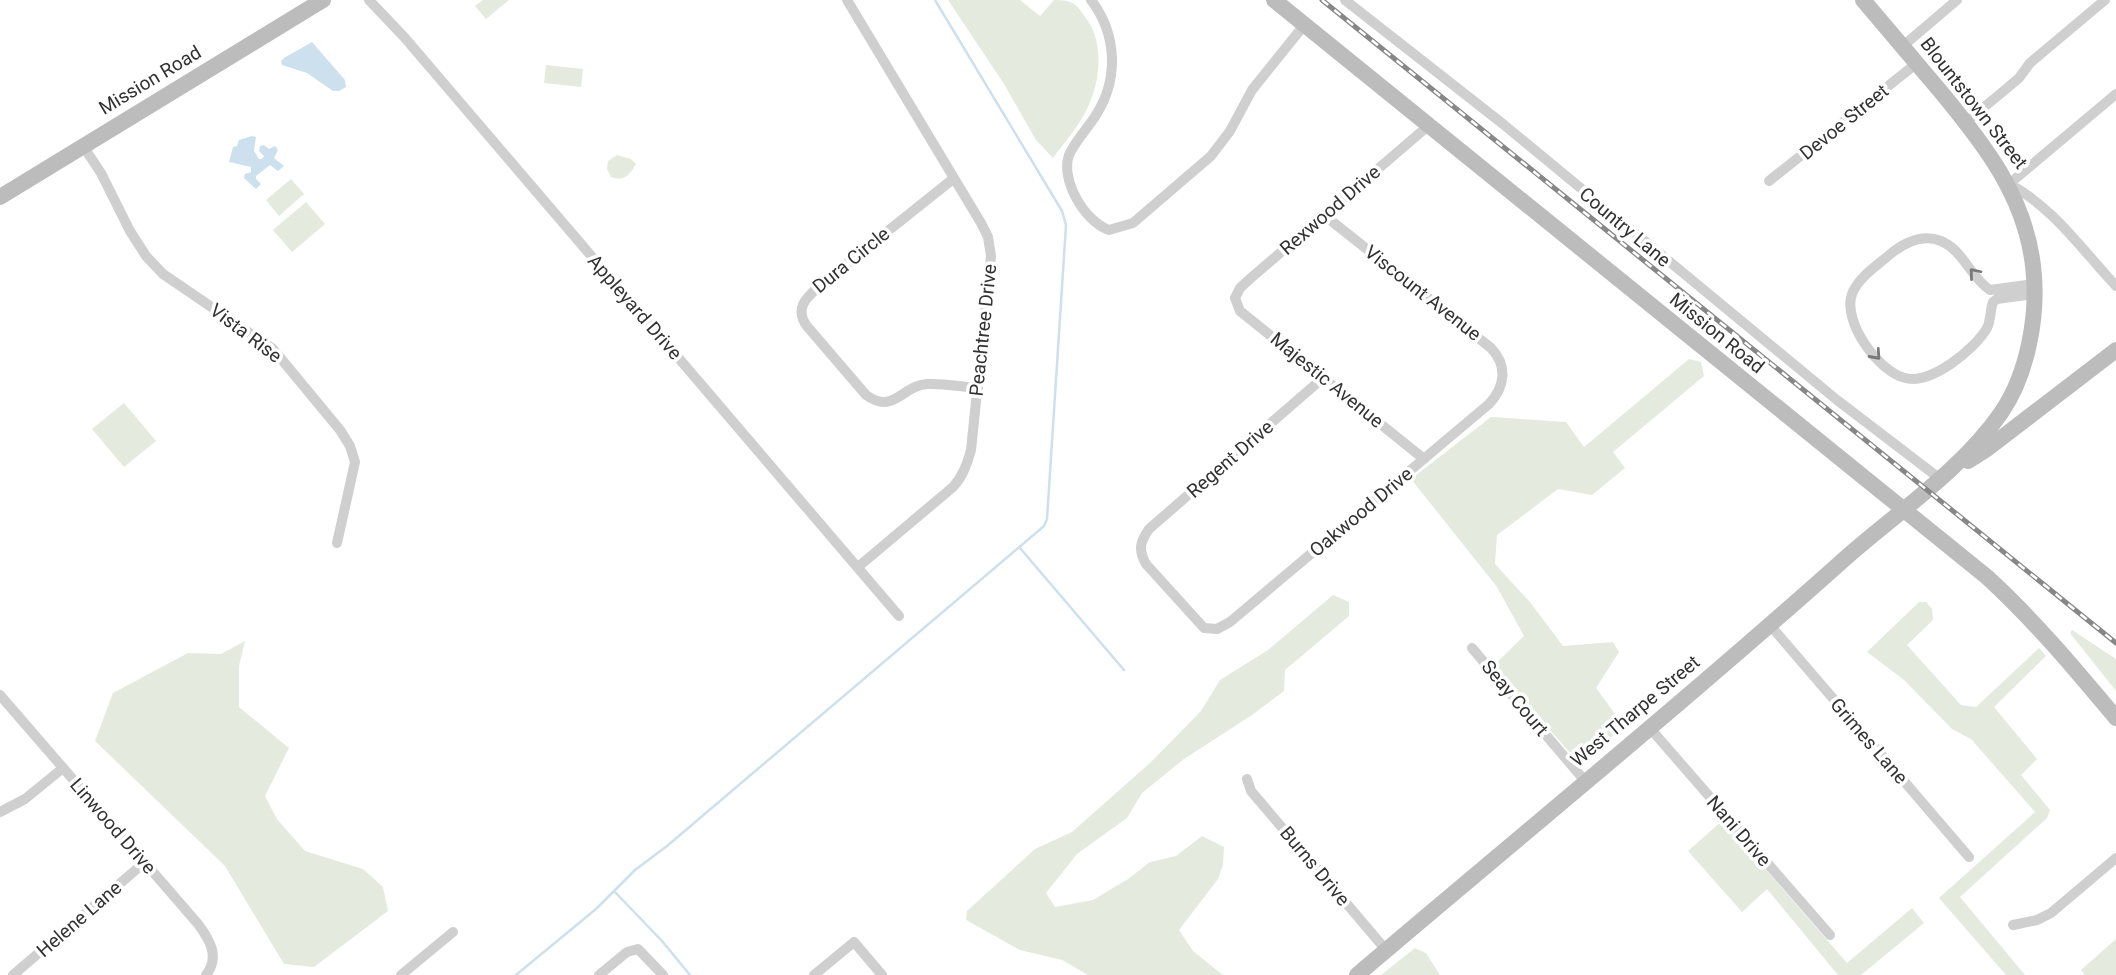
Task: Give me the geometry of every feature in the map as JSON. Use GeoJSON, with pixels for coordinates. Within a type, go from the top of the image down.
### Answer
{"type":"FeatureCollection","features":[{"type":"Feature","properties":{"kind":"main road","name":"Mission Road"},"geometry":{"type":"LineString","coordinates":[[0,197],[323,0]]}},
{"type":"Feature","properties":{"kind":"main road","name":"Mission Road"},"geometry":{"type":"LineString","coordinates":[[1273,0],[1987,578],[2018,605],[2116,718]]}},
{"type":"Feature","properties":{"kind":"main road","name":"Blountstown Street"},"geometry":{"type":"LineString","coordinates":[[1863,0],[1985,147],[2009,184]]}},
{"type":"Feature","properties":{"kind":"main road"},"geometry":{"type":"LineString","coordinates":[[1939,478],[1971,451],[2002,411],[2021,369],[2029,340],[2034,289],[2031,250],[2023,218],[2009,184]]}},
{"type":"Feature","properties":{"kind":"main road"},"geometry":{"type":"LineString","coordinates":[[1939,478],[1987,449],[2116,350]]}},
{"type":"Feature","properties":{"kind":"main road"},"geometry":{"type":"LineString","coordinates":[[2002,411],[2019,417],[2031,415]]}},
{"type":"Feature","properties":{"kind":"main road","name":"West Tharpe Street"},"geometry":{"type":"LineString","coordinates":[[1357,975],[1939,478]]}},
{"type":"Feature","properties":{"kind":"street","name":"Appleyard Drive"},"geometry":{"type":"LineString","coordinates":[[369,0],[415,49],[899,616]]}},
{"type":"Feature","properties":{"kind":"street","name":"Peachtree Drive"},"geometry":{"type":"LineString","coordinates":[[846,0],[981,223],[991,256],[971,450],[962,475],[953,486],[858,567]]}},
{"type":"Feature","properties":{"kind":"street"},"geometry":{"type":"LineString","coordinates":[[1091,0],[1108,29],[1112,63],[1110,86],[1104,102],[1074,146],[1067,166],[1072,186],[1088,216],[1109,230],[1133,223],[1211,156],[1230,131],[1252,90],[1305,24]]}},
{"type":"Feature","properties":{"kind":"street","name":"Country Lane"},"geometry":{"type":"LineString","coordinates":[[1345,0],[1503,124],[1837,400],[1939,478]]}},
{"type":"Feature","properties":{"kind":"street"},"geometry":{"type":"LineString","coordinates":[[1903,46],[1957,0]]}},
{"type":"Feature","properties":{"kind":"street"},"geometry":{"type":"LineString","coordinates":[[1965,122],[2019,78],[2030,63],[2105,0]]}},
{"type":"Feature","properties":{"kind":"street","name":"Devoe Street"},"geometry":{"type":"LineString","coordinates":[[1769,181],[1917,63]]}},
{"type":"Feature","properties":{"kind":"street"},"geometry":{"type":"LineString","coordinates":[[2009,184],[2116,94]]}},
{"type":"Feature","properties":{"kind":"street","name":"Rexwood Drive"},"geometry":{"type":"LineString","coordinates":[[1235,298],[1240,288],[1252,277],[1429,126]]}},
{"type":"Feature","properties":{"kind":"street","name":"Vista Rise"},"geometry":{"type":"LineString","coordinates":[[83,146],[101,173],[130,231],[146,256],[163,274],[273,349],[341,430],[355,462],[337,543]]}},
{"type":"Feature","properties":{"kind":"street","name":"Dura Circle"},"geometry":{"type":"LineString","coordinates":[[953,178],[819,286],[803,302],[801,314],[806,325],[872,400],[890,402],[924,384],[978,388]]}},
{"type":"Feature","properties":{"kind":"street","name":"Blountstown Street"},"geometry":{"type":"LineString","coordinates":[[2009,184],[2028,194],[2042,206],[2116,286]]}},
{"type":"Feature","properties":{"kind":"street","name":"Viscount Avenue"},"geometry":{"type":"LineString","coordinates":[[1324,215],[1491,348],[1502,362],[1502,382]]}},
{"type":"Feature","properties":{"kind":"street"},"geometry":{"type":"LineString","coordinates":[[2001,294],[1993,302],[1988,324],[1979,339],[1939,373],[1921,379],[1903,378],[1888,369],[1861,339],[1850,312],[1853,293],[1863,277],[1899,246],[1915,239],[1932,239],[1947,244],[1990,290],[2001,294],[2034,289]]}},
{"type":"Feature","properties":{"kind":"street","name":"Majestic Avenue"},"geometry":{"type":"LineString","coordinates":[[1235,298],[1240,311],[1424,458]]}},
{"type":"Feature","properties":{"kind":"street","name":"Regent Drive"},"geometry":{"type":"LineString","coordinates":[[1210,630],[1199,624],[1146,564],[1140,544],[1149,529],[1324,377]]}},
{"type":"Feature","properties":{"kind":"street","name":"Oakwood Drive"},"geometry":{"type":"LineString","coordinates":[[1210,630],[1230,622],[1489,404],[1502,382]]}},
{"type":"Feature","properties":{"kind":"street","name":"Grimes Lane"},"geometry":{"type":"LineString","coordinates":[[1770,625],[1969,857]]}},
{"type":"Feature","properties":{"kind":"street","name":"Seay Court"},"geometry":{"type":"LineString","coordinates":[[1472,648],[1585,781]]}},
{"type":"Feature","properties":{"kind":"street","name":"Linwood Drive"},"geometry":{"type":"LineString","coordinates":[[0,695],[207,936],[213,955],[206,975]]}},
{"type":"Feature","properties":{"kind":"street","name":"Nani Drive"},"geometry":{"type":"LineString","coordinates":[[1649,727],[1830,935]]}},
{"type":"Feature","properties":{"kind":"street"},"geometry":{"type":"LineString","coordinates":[[0,812],[25,799],[63,768]]}},
{"type":"Feature","properties":{"kind":"street","name":"Burns Drive"},"geometry":{"type":"LineString","coordinates":[[1247,779],[1251,791],[1386,950]]}},
{"type":"Feature","properties":{"kind":"street"},"geometry":{"type":"LineString","coordinates":[[2012,925],[2051,914],[2116,858]]}},
{"type":"Feature","properties":{"kind":"street","name":"Helene Lane"},"geometry":{"type":"LineString","coordinates":[[13,975],[145,862]]}},
{"type":"Feature","properties":{"kind":"street"},"geometry":{"type":"LineString","coordinates":[[401,975],[453,932]]}},
{"type":"Feature","properties":{"kind":"street"},"geometry":{"type":"LineString","coordinates":[[814,975],[854,942],[882,975]]}},
{"type":"Feature","properties":{"kind":"street"},"geometry":{"type":"LineString","coordinates":[[599,975],[627,952],[638,949],[663,975]]}},
{"type":"Feature","properties":{"kind":"shaded area"},"geometry":{"type":"Polygon","coordinates":[[[483,0],[509,0],[486,19],[475,6],[483,0]]]}},
{"type":"Feature","properties":{"kind":"shaded area"},"geometry":{"type":"Polygon","coordinates":[[[948,0],[1020,0],[1040,16],[1054,0],[1066,1],[1078,7],[1088,21],[1098,53],[1095,88],[1084,115],[1053,158],[1036,140],[1004,84],[948,0]]]}},
{"type":"Feature","properties":{"kind":"shaded area"},"geometry":{"type":"Polygon","coordinates":[[[546,65],[583,69],[581,87],[544,83],[546,65]]]}},
{"type":"Feature","properties":{"kind":"shaded area"},"geometry":{"type":"Polygon","coordinates":[[[617,155],[631,159],[636,164],[623,178],[611,177],[607,169],[608,161],[617,155]]]}},
{"type":"Feature","properties":{"kind":"shaded area"},"geometry":{"type":"Polygon","coordinates":[[[291,179],[304,194],[279,216],[266,200],[291,179]]]}},
{"type":"Feature","properties":{"kind":"shaded area"},"geometry":{"type":"Polygon","coordinates":[[[306,202],[325,224],[292,252],[273,230],[306,202]]]}},
{"type":"Feature","properties":{"kind":"shaded area"},"geometry":{"type":"Polygon","coordinates":[[[1689,359],[1701,362],[1704,376],[1613,452],[1625,468],[1592,495],[1558,489],[1497,535],[1495,564],[1530,602],[1563,646],[1613,642],[1619,652],[1596,688],[1624,726],[1581,765],[1493,666],[1524,636],[1497,587],[1411,479],[1491,417],[1566,422],[1584,447],[1689,359]]]}},
{"type":"Feature","properties":{"kind":"shaded area"},"geometry":{"type":"Polygon","coordinates":[[[124,403],[156,441],[124,467],[92,429],[124,403]]]}},
{"type":"Feature","properties":{"kind":"shaded area"},"geometry":{"type":"Polygon","coordinates":[[[1333,595],[1349,602],[1349,616],[1285,670],[1284,691],[1184,759],[1142,793],[1127,818],[1077,854],[1046,893],[1055,907],[1093,900],[1150,862],[1176,856],[1202,836],[1224,847],[1223,865],[1218,879],[1179,930],[1193,951],[1223,975],[1088,975],[1062,960],[1020,950],[966,920],[967,911],[1035,849],[1072,832],[1151,762],[1201,711],[1220,680],[1268,650],[1333,595]]]}},
{"type":"Feature","properties":{"kind":"shaded area"},"geometry":{"type":"Polygon","coordinates":[[[1919,602],[1926,602],[1932,609],[1933,620],[1907,645],[1961,705],[1976,707],[2039,648],[2046,656],[1994,707],[2037,759],[2021,775],[2050,810],[2047,818],[1960,897],[2025,975],[2006,975],[1939,898],[2035,812],[1971,739],[1952,729],[1904,680],[1867,652],[1919,602]]]}},
{"type":"Feature","properties":{"kind":"shaded area"},"geometry":{"type":"Polygon","coordinates":[[[2072,630],[2116,659],[2116,691],[2070,633],[2072,630]]]}},
{"type":"Feature","properties":{"kind":"shaded area"},"geometry":{"type":"Polygon","coordinates":[[[245,641],[239,666],[239,707],[289,748],[265,796],[277,819],[305,851],[363,869],[383,887],[388,911],[314,967],[284,964],[225,866],[95,741],[113,693],[188,653],[221,654],[245,641]]]}},
{"type":"Feature","properties":{"kind":"shaded area"},"geometry":{"type":"Polygon","coordinates":[[[1723,820],[1847,963],[1912,908],[1924,923],[1861,975],[1838,975],[1767,889],[1742,912],[1688,851],[1723,820]]]}},
{"type":"Feature","properties":{"kind":"shaded area"},"geometry":{"type":"Polygon","coordinates":[[[2116,939],[2116,975],[2085,975],[2081,970],[2116,939]]]}},
{"type":"Feature","properties":{"kind":"shaded area"},"geometry":{"type":"Polygon","coordinates":[[[1415,948],[1426,953],[1440,975],[1381,975],[1415,948]]]}},
{"type":"Feature","properties":{"kind":"water"},"geometry":{"type":"Polygon","coordinates":[[[312,42],[345,80],[346,87],[333,91],[307,73],[282,65],[284,58],[312,42]]]}},
{"type":"Feature","properties":{"kind":"water"},"geometry":{"type":"Polygon","coordinates":[[[256,137],[254,151],[259,159],[264,156],[259,151],[260,146],[264,145],[269,149],[275,146],[278,150],[274,158],[284,166],[278,171],[270,165],[256,176],[261,184],[256,189],[244,178],[245,174],[251,172],[251,167],[229,162],[233,147],[237,146],[239,140],[256,137]]]}},
{"type":"Feature","properties":{"kind":"waterway"},"geometry":{"type":"LineString","coordinates":[[516,975],[596,909],[635,870],[667,846],[1044,526],[1047,519],[1066,225],[1062,211],[935,0]]}},
{"type":"Feature","properties":{"kind":"waterway"},"geometry":{"type":"LineString","coordinates":[[1020,548],[1124,670]]}},
{"type":"Feature","properties":{"kind":"waterway"},"geometry":{"type":"LineString","coordinates":[[614,891],[690,975]]}},
{"type":"Feature","properties":{"kind":"railway"},"geometry":{"type":"LineString","coordinates":[[1322,0],[2116,643]]}}]}
